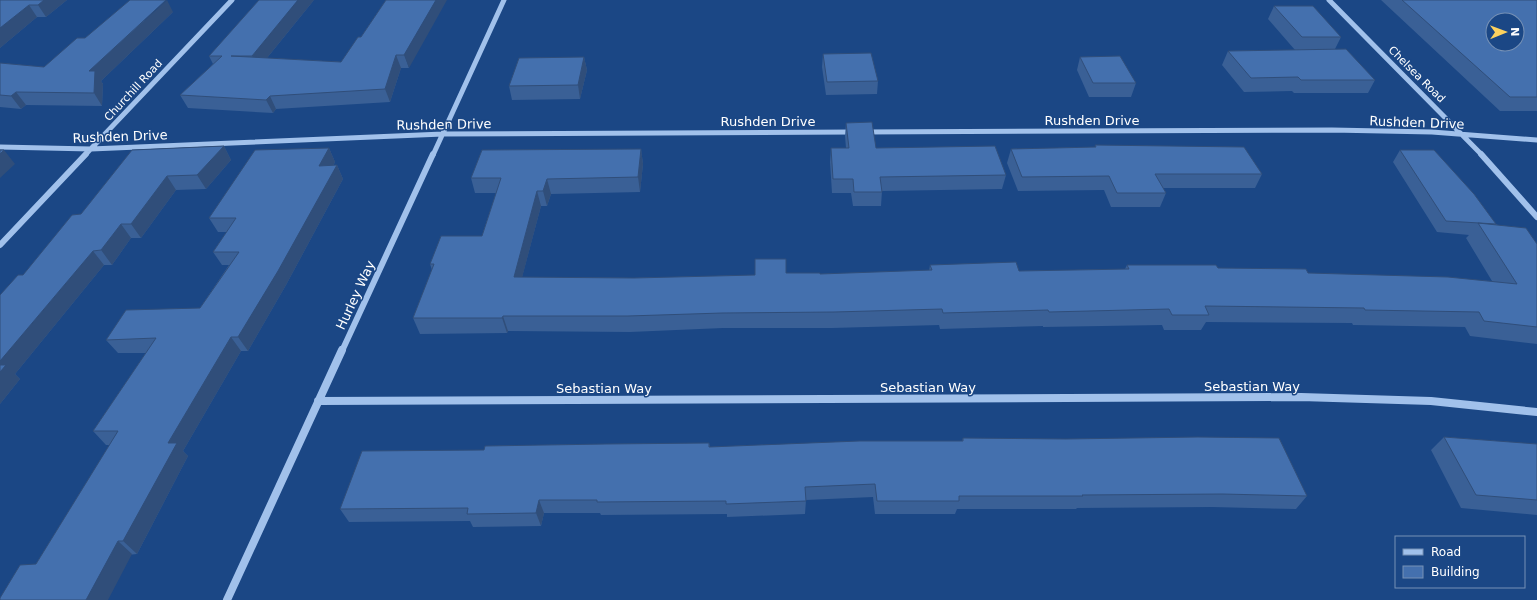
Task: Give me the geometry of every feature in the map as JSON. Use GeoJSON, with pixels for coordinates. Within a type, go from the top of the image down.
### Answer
{"type":"FeatureCollection","features":[{"type":"Feature","properties":{"kind":"street","name":"Churchill Road"},"geometry":{"type":"LineString","coordinates":[[0,245],[232,0]]}},
{"type":"Feature","properties":{"kind":"street","name":"Hurley Way"},"geometry":{"type":"LineString","coordinates":[[227,600],[504,0]]}},
{"type":"Feature","properties":{"kind":"street","name":"Chelsea Road"},"geometry":{"type":"LineString","coordinates":[[1329,0],[1513,188],[1537,217]]}},
{"type":"Feature","properties":{"kind":"street","name":"Rushden Drive"},"geometry":{"type":"LineString","coordinates":[[0,147],[91,149],[443,134],[1332,130],[1461,134],[1537,140]]}},
{"type":"Feature","properties":{"kind":"street","name":"Sebastian Way"},"geometry":{"type":"LineString","coordinates":[[318,401],[1301,397],[1431,401],[1537,412]]}},
{"type":"Feature","properties":{"kind":"building"},"geometry":{"type":"Polygon","coordinates":[[[0,0],[44,0],[38,5],[29,5],[0,28],[0,0]]]}},
{"type":"Feature","properties":{"kind":"building"},"geometry":{"type":"Polygon","coordinates":[[[130,0],[166,0],[89,71],[95,71],[94,93],[16,92],[11,96],[0,95],[0,63],[44,67],[77,38],[85,38],[130,0]]]}},
{"type":"Feature","properties":{"kind":"building"},"geometry":{"type":"Polygon","coordinates":[[[259,0],[298,0],[252,56],[231,56],[341,62],[358,37],[361,37],[386,0],[436,0],[404,55],[396,55],[385,89],[270,96],[266,100],[180,95],[222,56],[209,56],[259,0]]]}},
{"type":"Feature","properties":{"kind":"building"},"geometry":{"type":"Polygon","coordinates":[[[1402,0],[1537,0],[1537,97],[1510,97],[1402,0]]]}},
{"type":"Feature","properties":{"kind":"building"},"geometry":{"type":"Polygon","coordinates":[[[1274,6],[1313,6],[1341,37],[1302,37],[1274,6]]]}},
{"type":"Feature","properties":{"kind":"building"},"geometry":{"type":"Polygon","coordinates":[[[1346,49],[1375,80],[1301,80],[1298,77],[1251,78],[1228,51],[1346,49]]]}},
{"type":"Feature","properties":{"kind":"building"},"geometry":{"type":"Polygon","coordinates":[[[871,53],[878,81],[827,82],[823,54],[871,53]]]}},
{"type":"Feature","properties":{"kind":"building"},"geometry":{"type":"Polygon","coordinates":[[[1120,56],[1136,83],[1093,83],[1080,57],[1120,56]]]}},
{"type":"Feature","properties":{"kind":"building"},"geometry":{"type":"Polygon","coordinates":[[[584,57],[578,85],[509,86],[519,58],[584,57]]]}},
{"type":"Feature","properties":{"kind":"building"},"geometry":{"type":"Polygon","coordinates":[[[872,122],[876,148],[995,146],[1006,175],[880,177],[882,192],[854,192],[853,179],[833,179],[831,148],[849,148],[846,123],[872,122]]]}},
{"type":"Feature","properties":{"kind":"building"},"geometry":{"type":"Polygon","coordinates":[[[1095,145],[1244,147],[1262,174],[1155,174],[1166,193],[1117,193],[1109,176],[1022,177],[1011,149],[1096,147],[1095,145]]]}},
{"type":"Feature","properties":{"kind":"building"},"geometry":{"type":"Polygon","coordinates":[[[224,146],[197,175],[167,176],[131,224],[121,224],[101,250],[93,251],[0,361],[0,295],[18,275],[23,275],[72,215],[81,214],[132,150],[224,146]]]}},
{"type":"Feature","properties":{"kind":"building"},"geometry":{"type":"Polygon","coordinates":[[[329,148],[319,166],[337,165],[278,271],[238,337],[231,337],[168,443],[177,443],[123,541],[118,541],[86,600],[0,600],[20,565],[36,564],[118,431],[93,431],[156,338],[106,340],[126,310],[200,308],[239,252],[213,252],[236,218],[209,218],[255,150],[329,148]]]}},
{"type":"Feature","properties":{"kind":"building"},"geometry":{"type":"Polygon","coordinates":[[[641,149],[638,177],[547,179],[543,191],[537,191],[514,277],[634,278],[755,275],[755,259],[786,259],[786,273],[820,274],[932,270],[930,265],[1016,262],[1019,271],[1129,269],[1127,265],[1216,265],[1218,268],[1306,269],[1308,273],[1448,277],[1517,284],[1478,223],[1526,228],[1537,244],[1537,327],[1484,321],[1479,312],[1365,310],[1364,308],[1205,306],[1209,315],[1172,315],[1169,309],[943,313],[942,309],[628,316],[413,318],[434,264],[430,264],[441,236],[482,236],[501,178],[471,178],[482,150],[641,149]]]}},
{"type":"Feature","properties":{"kind":"building"},"geometry":{"type":"Polygon","coordinates":[[[1400,150],[1434,150],[1474,194],[1496,224],[1446,221],[1400,150]]]}},
{"type":"Feature","properties":{"kind":"building"},"geometry":{"type":"Polygon","coordinates":[[[0,365],[6,365],[0,372],[0,365]]]}},
{"type":"Feature","properties":{"kind":"building"},"geometry":{"type":"Polygon","coordinates":[[[1198,437],[1279,438],[1307,496],[1222,494],[959,496],[959,501],[877,501],[875,484],[805,487],[806,501],[726,504],[726,501],[597,502],[597,500],[539,500],[536,513],[467,514],[468,508],[340,509],[362,451],[484,450],[485,446],[709,443],[709,447],[859,441],[963,441],[963,438],[1066,439],[1198,437]]]}},
{"type":"Feature","properties":{"kind":"building"},"geometry":{"type":"Polygon","coordinates":[[[1444,437],[1537,444],[1537,500],[1476,495],[1444,437]]]}}]}
